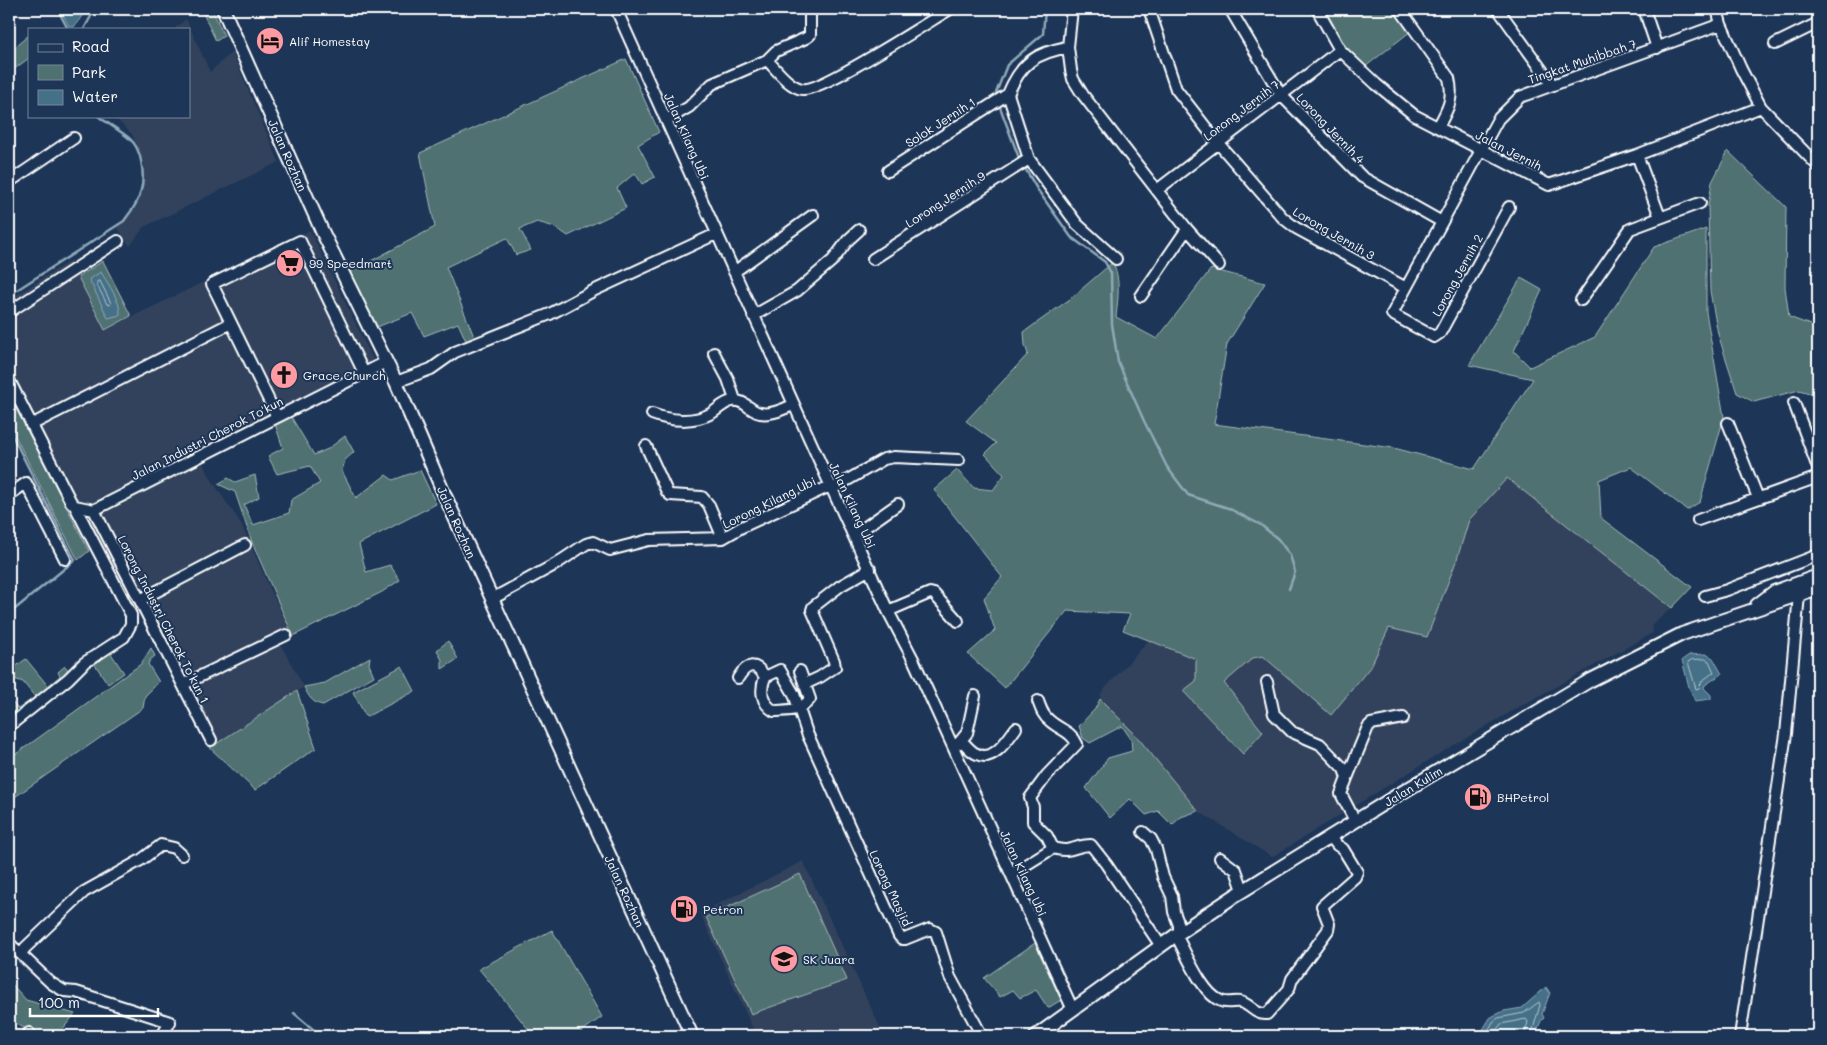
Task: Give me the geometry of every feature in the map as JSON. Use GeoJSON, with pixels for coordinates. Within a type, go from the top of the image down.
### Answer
{"type":"FeatureCollection","features":[{"type":"Feature","properties":{"kind":"main road","name":"Jalan Rozhan"},"geometry":{"type":"LineString","coordinates":[[223,9],[322,231],[396,382],[492,599],[692,1036]]}},
{"type":"Feature","properties":{"kind":"main road"},"geometry":{"type":"LineString","coordinates":[[1750,612],[1774,592],[1818,576]]}},
{"type":"Feature","properties":{"kind":"main road","name":"Jalan Kulim"},"geometry":{"type":"LineString","coordinates":[[1036,1036],[1178,934],[1243,890],[1589,681],[1682,634],[1818,588]]}},
{"type":"Feature","properties":{"kind":"street","name":"Jalan Kilang Ubi"},"geometry":{"type":"LineString","coordinates":[[616,9],[793,405],[888,610],[913,659],[1072,1010]]}},
{"type":"Feature","properties":{"kind":"street"},"geometry":{"type":"LineString","coordinates":[[667,120],[689,107],[712,84],[767,60],[776,51],[810,35],[810,14],[813,9]]}},
{"type":"Feature","properties":{"kind":"street"},"geometry":{"type":"LineString","coordinates":[[767,60],[793,85],[804,90],[812,88],[835,78],[950,9]]}},
{"type":"Feature","properties":{"kind":"street"},"geometry":{"type":"LineString","coordinates":[[1072,9],[1068,47],[1073,79],[1157,190],[1219,265]]}},
{"type":"Feature","properties":{"kind":"street","name":"Lorong Jernih 3"},"geometry":{"type":"LineString","coordinates":[[1148,9],[1176,89],[1218,143],[1289,224],[1406,288]]}},
{"type":"Feature","properties":{"kind":"street","name":"Lorong Jernih 4"},"geometry":{"type":"LineString","coordinates":[[1230,9],[1281,95],[1362,177],[1442,222]]}},
{"type":"Feature","properties":{"kind":"street","name":"Jalan Jernih"},"geometry":{"type":"LineString","coordinates":[[1317,9],[1340,50],[1376,84],[1414,115],[1549,185],[1637,155],[1761,107]]}},
{"type":"Feature","properties":{"kind":"street"},"geometry":{"type":"LineString","coordinates":[[1400,9],[1450,78],[1451,102],[1438,126]]}},
{"type":"Feature","properties":{"kind":"street"},"geometry":{"type":"LineString","coordinates":[[1498,9],[1552,84]]}},
{"type":"Feature","properties":{"kind":"street"},"geometry":{"type":"LineString","coordinates":[[1644,9],[1657,48]]}},
{"type":"Feature","properties":{"kind":"street"},"geometry":{"type":"LineString","coordinates":[[1717,9],[1721,24],[1741,69],[1761,107],[1818,166]]}},
{"type":"Feature","properties":{"kind":"street"},"geometry":{"type":"LineString","coordinates":[[1775,44],[1818,23]]}},
{"type":"Feature","properties":{"kind":"street","name":"Tingkat Muhibbah 7"},"geometry":{"type":"LineString","coordinates":[[1392,314],[1498,119],[1520,96],[1721,24]]}},
{"type":"Feature","properties":{"kind":"street"},"geometry":{"type":"LineString","coordinates":[[1068,47],[1052,50],[1033,58],[1023,67],[1008,94],[1029,159],[1076,224],[1116,258]]}},
{"type":"Feature","properties":{"kind":"street","name":"Lorong Jernih 7"},"geometry":{"type":"LineString","coordinates":[[1157,190],[1340,50]]}},
{"type":"Feature","properties":{"kind":"street","name":"Solok Jernih 1"},"geometry":{"type":"LineString","coordinates":[[888,171],[1008,94]]}},
{"type":"Feature","properties":{"kind":"street"},"geometry":{"type":"LineString","coordinates":[[9,182],[74,138]]}},
{"type":"Feature","properties":{"kind":"street"},"geometry":{"type":"LineString","coordinates":[[1637,155],[1660,217]]}},
{"type":"Feature","properties":{"kind":"street","name":"Lorong Jernih 9"},"geometry":{"type":"LineString","coordinates":[[874,259],[1029,159]]}},
{"type":"Feature","properties":{"kind":"street"},"geometry":{"type":"LineString","coordinates":[[1581,300],[1630,229],[1700,203]]}},
{"type":"Feature","properties":{"kind":"street","name":"Lorong Jernih 2"},"geometry":{"type":"LineString","coordinates":[[1392,314],[1434,337],[1440,333],[1509,207]]}},
{"type":"Feature","properties":{"kind":"street"},"geometry":{"type":"LineString","coordinates":[[734,272],[813,215]]}},
{"type":"Feature","properties":{"kind":"street"},"geometry":{"type":"LineString","coordinates":[[1141,296],[1188,229]]}},
{"type":"Feature","properties":{"kind":"street"},"geometry":{"type":"LineString","coordinates":[[753,316],[797,291],[832,260],[859,230]]}},
{"type":"Feature","properties":{"kind":"street"},"geometry":{"type":"LineString","coordinates":[[396,382],[431,369],[455,352],[550,314],[585,295],[716,234]]}},
{"type":"Feature","properties":{"kind":"street"},"geometry":{"type":"LineString","coordinates":[[9,312],[118,241]]}},
{"type":"Feature","properties":{"kind":"street"},"geometry":{"type":"LineString","coordinates":[[277,417],[212,284],[300,241],[364,373]]}},
{"type":"Feature","properties":{"kind":"street"},"geometry":{"type":"LineString","coordinates":[[31,425],[231,323]]}},
{"type":"Feature","properties":{"kind":"street"},"geometry":{"type":"LineString","coordinates":[[714,353],[728,379],[729,387],[735,400]]}},
{"type":"Feature","properties":{"kind":"street","name":"Jalan Industri Cherok To'kun"},"geometry":{"type":"LineString","coordinates":[[94,510],[386,362]]}},
{"type":"Feature","properties":{"kind":"street"},"geometry":{"type":"LineString","coordinates":[[9,380],[131,615],[131,624],[124,637],[84,663],[68,679],[9,726]]}},
{"type":"Feature","properties":{"kind":"street"},"geometry":{"type":"LineString","coordinates":[[652,414],[669,420],[701,418],[735,400],[742,402],[759,413],[774,412],[793,405]]}},
{"type":"Feature","properties":{"kind":"street"},"geometry":{"type":"LineString","coordinates":[[1794,403],[1818,468]]}},
{"type":"Feature","properties":{"kind":"street"},"geometry":{"type":"LineString","coordinates":[[1728,423],[1758,498]]}},
{"type":"Feature","properties":{"kind":"street"},"geometry":{"type":"LineString","coordinates":[[646,446],[667,492],[670,495],[702,497],[708,505],[723,538]]}},
{"type":"Feature","properties":{"kind":"street","name":"Lorong Kilang Ubi"},"geometry":{"type":"LineString","coordinates":[[492,599],[556,564],[586,544],[593,542],[610,550],[649,540],[723,538],[742,527],[831,488],[884,459],[894,457],[959,460]]}},
{"type":"Feature","properties":{"kind":"street"},"geometry":{"type":"LineString","coordinates":[[1698,520],[1818,477]]}},
{"type":"Feature","properties":{"kind":"street"},"geometry":{"type":"LineString","coordinates":[[9,495],[26,484],[65,560]]}},
{"type":"Feature","properties":{"kind":"street"},"geometry":{"type":"LineString","coordinates":[[852,533],[864,528],[898,504]]}},
{"type":"Feature","properties":{"kind":"street"},"geometry":{"type":"LineString","coordinates":[[75,506],[94,510]]}},
{"type":"Feature","properties":{"kind":"street","name":"Lorong Industri Cherok To'kun 1"},"geometry":{"type":"LineString","coordinates":[[94,510],[211,740]]}},
{"type":"Feature","properties":{"kind":"street"},"geometry":{"type":"LineString","coordinates":[[140,600],[245,545]]}},
{"type":"Feature","properties":{"kind":"street"},"geometry":{"type":"LineString","coordinates":[[1704,596],[1728,590],[1818,555]]}},
{"type":"Feature","properties":{"kind":"street"},"geometry":{"type":"LineString","coordinates":[[805,684],[835,667],[812,610],[813,607],[840,586],[870,569]]}},
{"type":"Feature","properties":{"kind":"street"},"geometry":{"type":"LineString","coordinates":[[888,610],[930,593],[934,594],[958,621]]}},
{"type":"Feature","properties":{"kind":"street"},"geometry":{"type":"LineString","coordinates":[[1740,1036],[1786,734],[1800,594]]}},
{"type":"Feature","properties":{"kind":"street"},"geometry":{"type":"LineString","coordinates":[[184,684],[286,635]]}},
{"type":"Feature","properties":{"kind":"street"},"geometry":{"type":"LineString","coordinates":[[738,678],[742,670],[754,665],[760,669],[764,677],[761,692],[770,709],[774,711],[798,709],[804,706],[810,699],[800,671]]}},
{"type":"Feature","properties":{"kind":"street"},"geometry":{"type":"LineString","coordinates":[[764,677],[780,670],[783,672],[794,694],[798,709]]}},
{"type":"Feature","properties":{"kind":"street"},"geometry":{"type":"LineString","coordinates":[[1267,682],[1274,714],[1292,732],[1320,744],[1344,769],[1346,778]]}},
{"type":"Feature","properties":{"kind":"street"},"geometry":{"type":"LineString","coordinates":[[953,748],[962,741],[967,733],[975,696]]}},
{"type":"Feature","properties":{"kind":"street"},"geometry":{"type":"LineString","coordinates":[[1038,701],[1042,712],[1050,722],[1073,735],[1078,744],[1048,775],[1030,798],[1033,807],[1032,822],[1047,836],[1053,848],[1063,851],[1090,845],[1106,864],[1162,946]]}},
{"type":"Feature","properties":{"kind":"street","name":"Lorong Masjid"},"geometry":{"type":"LineString","coordinates":[[798,709],[807,733],[899,936],[906,940],[930,929],[936,932],[950,977],[982,1036]]}},
{"type":"Feature","properties":{"kind":"street"},"geometry":{"type":"LineString","coordinates":[[1355,821],[1341,794],[1368,727],[1371,724],[1403,718]]}},
{"type":"Feature","properties":{"kind":"street"},"geometry":{"type":"LineString","coordinates":[[962,741],[976,754],[984,756],[994,753],[1004,744],[1016,728]]}},
{"type":"Feature","properties":{"kind":"street"},"geometry":{"type":"LineString","coordinates":[[1143,832],[1151,839],[1156,849],[1163,877],[1172,896],[1174,912],[1179,925],[1178,934],[1204,985],[1214,998],[1224,1002],[1241,1002],[1260,1015],[1267,1014],[1289,989],[1292,979],[1328,930],[1329,924],[1322,906],[1355,878],[1357,872],[1343,849],[1330,836]]}},
{"type":"Feature","properties":{"kind":"street"},"geometry":{"type":"LineString","coordinates":[[21,954],[84,892],[141,860],[161,845],[174,848],[182,855]]}},
{"type":"Feature","properties":{"kind":"street"},"geometry":{"type":"LineString","coordinates":[[1011,874],[1053,848]]}},
{"type":"Feature","properties":{"kind":"street"},"geometry":{"type":"LineString","coordinates":[[1220,858],[1236,870],[1243,890]]}},
{"type":"Feature","properties":{"kind":"street"},"geometry":{"type":"LineString","coordinates":[[9,943],[51,983],[64,991],[76,992],[170,1022],[162,1036]]}},
{"type":"Feature","properties":{"kind":"shaded area"},"geometry":{"type":"Polygon","coordinates":[[[186,19],[210,72],[232,52],[279,162],[144,227],[130,246],[117,227],[125,221],[137,206],[142,190],[144,163],[132,134],[115,118],[190,118],[190,28],[175,28],[186,19]]]}},
{"type":"Feature","properties":{"kind":"shaded area"},"geometry":{"type":"Polygon","coordinates":[[[310,230],[378,370],[201,459],[214,484],[240,522],[292,637],[279,642],[304,687],[210,748],[100,542],[89,551],[9,394],[9,300],[71,260],[105,330],[310,230]]]}},
{"type":"Feature","properties":{"kind":"shaded area"},"geometry":{"type":"Polygon","coordinates":[[[1507,478],[1672,608],[1652,625],[1653,633],[1444,751],[1272,857],[1198,811],[1134,733],[1100,699],[1101,693],[1149,640],[1196,659],[1196,681],[1184,691],[1263,732],[1224,683],[1253,658],[1263,656],[1371,666],[1389,628],[1427,637],[1457,559],[1469,520],[1507,478]]]}},
{"type":"Feature","properties":{"kind":"shaded area","name":"SK Juara"},"geometry":{"type":"Polygon","coordinates":[[[803,861],[884,1036],[756,1036],[700,913],[803,861]]]}},
{"type":"Feature","properties":{"kind":"green space"},"geometry":{"type":"Polygon","coordinates":[[[201,9],[212,9],[224,36],[216,41],[201,9]]]}},
{"type":"Feature","properties":{"kind":"green space"},"geometry":{"type":"Polygon","coordinates":[[[1322,9],[1396,9],[1411,31],[1365,67],[1345,49],[1322,9]]]}},
{"type":"Feature","properties":{"kind":"green space"},"geometry":{"type":"Polygon","coordinates":[[[28,36],[28,59],[9,73],[9,52],[28,36]]]}},
{"type":"Feature","properties":{"kind":"green space"},"geometry":{"type":"Polygon","coordinates":[[[626,59],[659,132],[638,145],[655,177],[642,184],[635,173],[617,188],[626,208],[568,236],[555,227],[537,222],[520,229],[531,250],[516,255],[507,238],[446,267],[475,339],[467,343],[458,323],[424,336],[412,313],[377,327],[350,272],[435,227],[420,153],[626,59]]]}},
{"type":"Feature","properties":{"kind":"green space"},"geometry":{"type":"Polygon","coordinates":[[[1728,151],[1786,207],[1785,287],[1789,317],[1813,326],[1813,394],[1799,390],[1754,402],[1737,393],[1718,334],[1710,291],[1708,206],[1712,182],[1728,151]]]}},
{"type":"Feature","properties":{"kind":"green space"},"geometry":{"type":"Polygon","coordinates":[[[1706,229],[1706,312],[1724,417],[1700,502],[1687,510],[1631,467],[1599,480],[1601,518],[1692,587],[1672,608],[1507,478],[1469,520],[1457,559],[1427,637],[1389,628],[1371,666],[1331,715],[1263,656],[1253,658],[1224,683],[1263,732],[1243,754],[1183,691],[1196,681],[1196,659],[1123,630],[1130,614],[1067,611],[1005,688],[968,654],[995,630],[984,598],[1002,577],[934,490],[957,470],[974,488],[993,490],[1004,475],[985,454],[996,443],[966,421],[1028,354],[1024,332],[1070,299],[1113,262],[1118,282],[1116,317],[1157,339],[1211,269],[1265,283],[1227,344],[1214,424],[1394,448],[1474,469],[1533,379],[1469,365],[1521,278],[1542,290],[1514,351],[1530,367],[1595,337],[1654,247],[1706,229]]]}},
{"type":"Feature","properties":{"kind":"green space"},"geometry":{"type":"Polygon","coordinates":[[[103,261],[131,316],[105,330],[78,277],[103,261]]]}},
{"type":"Feature","properties":{"kind":"green space"},"geometry":{"type":"Polygon","coordinates":[[[9,394],[89,551],[78,560],[9,424],[9,394]]]}},
{"type":"Feature","properties":{"kind":"green space"},"geometry":{"type":"Polygon","coordinates":[[[290,415],[314,455],[328,449],[345,436],[354,452],[345,460],[342,471],[356,498],[386,475],[393,480],[420,470],[436,504],[359,544],[366,572],[390,565],[400,580],[382,592],[293,636],[252,542],[235,492],[218,484],[228,478],[235,482],[255,475],[259,497],[244,505],[253,525],[289,513],[291,500],[320,483],[310,466],[277,474],[268,456],[283,448],[275,424],[290,415]]]}},
{"type":"Feature","properties":{"kind":"green space"},"geometry":{"type":"Polygon","coordinates":[[[448,641],[458,659],[442,669],[442,660],[437,650],[448,641]]]}},
{"type":"Feature","properties":{"kind":"green space"},"geometry":{"type":"Polygon","coordinates":[[[151,648],[155,656],[148,664],[159,682],[145,696],[143,708],[9,801],[9,759],[141,664],[151,648]]]}},
{"type":"Feature","properties":{"kind":"green space"},"geometry":{"type":"Polygon","coordinates":[[[110,652],[124,673],[108,684],[94,663],[110,652]]]}},
{"type":"Feature","properties":{"kind":"green space"},"geometry":{"type":"Polygon","coordinates":[[[370,657],[369,664],[374,676],[323,705],[311,699],[304,687],[325,683],[370,657]]]}},
{"type":"Feature","properties":{"kind":"green space"},"geometry":{"type":"Polygon","coordinates":[[[26,659],[48,686],[60,676],[58,672],[65,666],[68,670],[63,679],[10,720],[9,705],[12,702],[18,709],[35,697],[23,682],[9,677],[9,666],[15,667],[26,659]]]}},
{"type":"Feature","properties":{"kind":"green space"},"geometry":{"type":"Polygon","coordinates":[[[402,666],[415,691],[366,717],[353,692],[402,666]]]}},
{"type":"Feature","properties":{"kind":"green space"},"geometry":{"type":"Polygon","coordinates":[[[297,691],[316,748],[255,790],[210,748],[297,691]]]}},
{"type":"Feature","properties":{"kind":"green space"},"geometry":{"type":"Polygon","coordinates":[[[1100,699],[1134,733],[1198,811],[1181,817],[1172,825],[1158,811],[1146,815],[1130,799],[1110,818],[1086,788],[1108,758],[1132,751],[1131,739],[1122,726],[1090,743],[1083,738],[1079,726],[1095,709],[1100,699]]]}},
{"type":"Feature","properties":{"kind":"green space","name":"SK Juara"},"geometry":{"type":"Polygon","coordinates":[[[800,874],[847,980],[751,1014],[706,917],[800,874]]]}},
{"type":"Feature","properties":{"kind":"green space"},"geometry":{"type":"Polygon","coordinates":[[[552,930],[602,1017],[575,1036],[534,1036],[479,969],[552,930]]]}},
{"type":"Feature","properties":{"kind":"green space"},"geometry":{"type":"Polygon","coordinates":[[[1035,943],[1061,1000],[1048,1008],[1036,990],[1020,998],[1013,990],[1000,997],[984,978],[1035,943]]]}},
{"type":"Feature","properties":{"kind":"green space"},"geometry":{"type":"Polygon","coordinates":[[[9,981],[26,1000],[75,1014],[57,1036],[37,1036],[9,1019],[9,981]]]}},
{"type":"Feature","properties":{"kind":"water"},"geometry":{"type":"Polygon","coordinates":[[[60,9],[87,9],[74,27],[69,26],[60,9]]]}},
{"type":"Feature","properties":{"kind":"water"},"geometry":{"type":"Polygon","coordinates":[[[101,272],[116,298],[120,315],[108,318],[89,279],[101,272]]]}},
{"type":"Feature","properties":{"kind":"water"},"geometry":{"type":"Polygon","coordinates":[[[1706,654],[1713,658],[1722,674],[1705,685],[1704,688],[1711,695],[1711,699],[1695,701],[1682,660],[1689,655],[1706,654]]]}},
{"type":"Feature","properties":{"kind":"water"},"geometry":{"type":"Polygon","coordinates":[[[1546,987],[1550,993],[1542,1014],[1544,1018],[1535,1036],[1479,1036],[1490,1018],[1504,1011],[1522,1008],[1546,987]]]}},
{"type":"Feature","properties":{"kind":"waterway"},"geometry":{"type":"LineString","coordinates":[[65,9],[60,14],[67,28]]}},
{"type":"Feature","properties":{"kind":"waterway"},"geometry":{"type":"LineString","coordinates":[[85,28],[95,9]]}},
{"type":"Feature","properties":{"kind":"waterway"},"geometry":{"type":"LineString","coordinates":[[996,93],[1007,65],[1043,34],[1045,9]]}},
{"type":"Feature","properties":{"kind":"waterway"},"geometry":{"type":"LineString","coordinates":[[1000,107],[1019,158]]}},
{"type":"Feature","properties":{"kind":"waterway"},"geometry":{"type":"LineString","coordinates":[[9,295],[124,221],[137,202],[143,178],[142,163],[137,149],[130,139],[101,118]]}},
{"type":"Feature","properties":{"kind":"waterway"},"geometry":{"type":"LineString","coordinates":[[1026,170],[1071,237],[1105,262],[1111,273],[1112,324],[1118,362],[1167,467],[1188,495],[1228,508],[1261,525],[1278,539],[1290,555],[1295,572],[1289,589]]}},
{"type":"Feature","properties":{"kind":"waterway"},"geometry":{"type":"LineString","coordinates":[[9,429],[75,560],[9,614]]}},
{"type":"Feature","properties":{"kind":"waterway"},"geometry":{"type":"LineString","coordinates":[[294,1013],[321,1036]]}},
{"type":"Feature","properties":{"kind":"place","name":"Alif Homestay"},"geometry":{"type":"Point","coordinates":[270,41]}},
{"type":"Feature","properties":{"kind":"place","name":"99 Speedmart"},"geometry":{"type":"Point","coordinates":[290,263]}},
{"type":"Feature","properties":{"kind":"place","name":"Grace Church"},"geometry":{"type":"Point","coordinates":[284,375]}},
{"type":"Feature","properties":{"kind":"place","name":"BHPetrol"},"geometry":{"type":"Point","coordinates":[1478,797]}},
{"type":"Feature","properties":{"kind":"place","name":"Petron"},"geometry":{"type":"Point","coordinates":[684,909]}},
{"type":"Feature","properties":{"kind":"place","name":"SK Juara"},"geometry":{"type":"Point","coordinates":[784,959]}}]}
